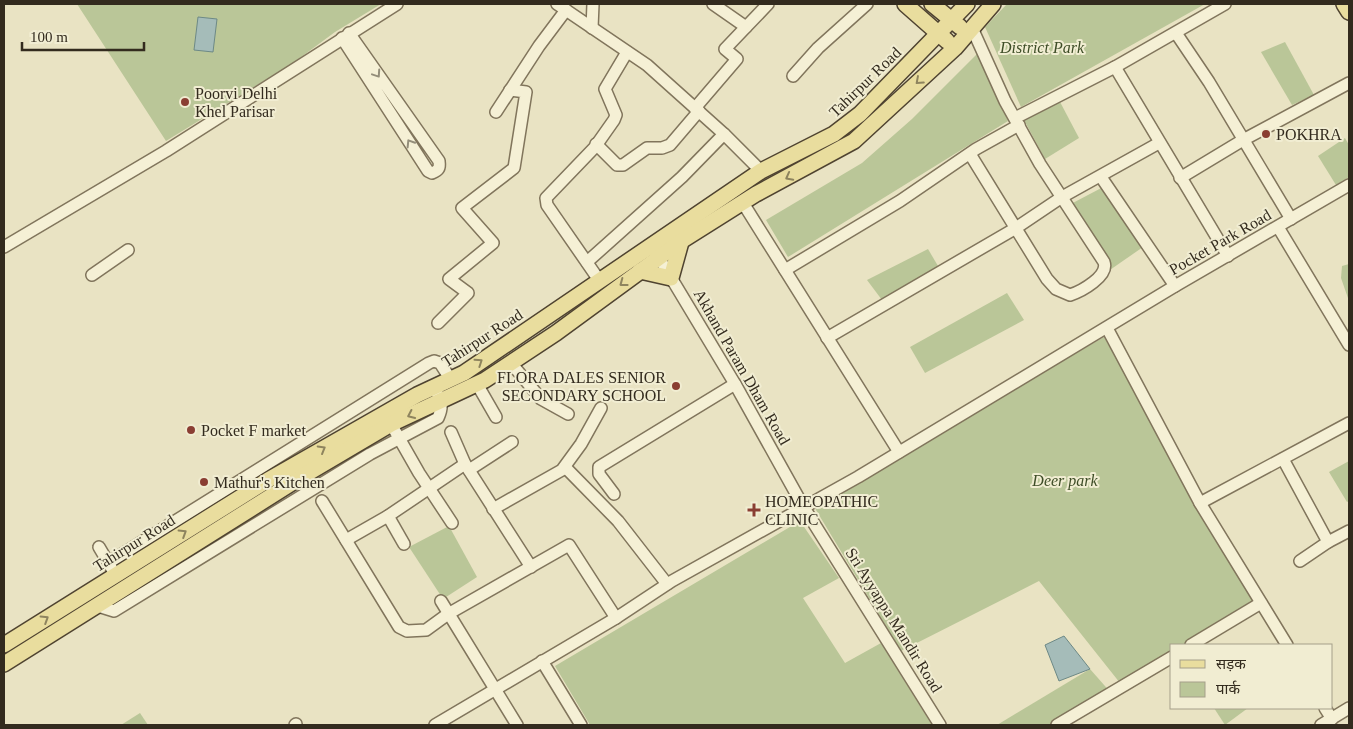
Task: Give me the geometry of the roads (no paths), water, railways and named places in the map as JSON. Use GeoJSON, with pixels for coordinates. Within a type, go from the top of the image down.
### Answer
{"type":"FeatureCollection","features":[{"type":"Feature","properties":{"kind":"main road"},"geometry":{"type":"LineString","coordinates":[[905,4],[955,48]]}},
{"type":"Feature","properties":{"kind":"main road"},"geometry":{"type":"LineString","coordinates":[[932,4],[952,21],[970,30]]}},
{"type":"Feature","properties":{"kind":"main road","name":"Tahirpur Road"},"geometry":{"type":"LineString","coordinates":[[4,664],[124,590],[153,579],[238,508],[342,437],[438,394],[477,384],[556,333],[640,271],[655,251],[761,171],[834,134],[860,114],[967,4]]}},
{"type":"Feature","properties":{"kind":"main road","name":"Tahirpur Road"},"geometry":{"type":"LineString","coordinates":[[4,645],[112,569],[238,508],[391,424],[438,394],[451,380],[599,280],[655,251],[681,242],[743,203],[854,141],[955,48],[993,4]]}},
{"type":"Feature","properties":{"kind":"main road"},"geometry":{"type":"LineString","coordinates":[[1344,4],[1349,12]]}},
{"type":"Feature","properties":{"kind":"main road"},"geometry":{"type":"LineString","coordinates":[[640,271],[672,278],[681,242]]}},
{"type":"Feature","properties":{"kind":"street"},"geometry":{"type":"LineString","coordinates":[[4,247],[166,151],[397,4]]}},
{"type":"Feature","properties":{"kind":"street"},"geometry":{"type":"LineString","coordinates":[[592,28],[593,4]]}},
{"type":"Feature","properties":{"kind":"street"},"geometry":{"type":"LineString","coordinates":[[713,4],[746,27]]}},
{"type":"Feature","properties":{"kind":"street"},"geometry":{"type":"LineString","coordinates":[[596,144],[617,165],[623,165],[647,148],[662,148],[670,145],[680,137],[697,110],[737,59],[725,49],[768,4]]}},
{"type":"Feature","properties":{"kind":"street"},"geometry":{"type":"LineString","coordinates":[[794,76],[818,48],[867,4]]}},
{"type":"Feature","properties":{"kind":"street"},"geometry":{"type":"LineString","coordinates":[[785,270],[900,201],[1017,121],[1225,4]]}},
{"type":"Feature","properties":{"kind":"street"},"geometry":{"type":"LineString","coordinates":[[496,112],[562,7],[647,65],[724,134],[761,171]]}},
{"type":"Feature","properties":{"kind":"street"},"geometry":{"type":"LineString","coordinates":[[970,30],[1017,121],[1105,266],[1102,274],[1076,293],[1070,295],[1056,289],[1047,279],[970,154]]}},
{"type":"Feature","properties":{"kind":"street"},"geometry":{"type":"LineString","coordinates":[[1176,33],[1291,219]]}},
{"type":"Feature","properties":{"kind":"street"},"geometry":{"type":"LineString","coordinates":[[346,36],[439,161],[440,166],[437,171],[432,173],[428,171],[346,36]]}},
{"type":"Feature","properties":{"kind":"street"},"geometry":{"type":"LineString","coordinates":[[599,280],[547,205],[546,198],[596,144],[616,115],[605,89],[627,52]]}},
{"type":"Feature","properties":{"kind":"street"},"geometry":{"type":"LineString","coordinates":[[1115,67],[1228,256]]}},
{"type":"Feature","properties":{"kind":"street"},"geometry":{"type":"LineString","coordinates":[[1180,178],[1243,140],[1349,83]]}},
{"type":"Feature","properties":{"kind":"street"},"geometry":{"type":"LineString","coordinates":[[438,323],[468,293],[449,279],[493,242],[462,208],[514,168],[526,92],[510,90]]}},
{"type":"Feature","properties":{"kind":"street"},"geometry":{"type":"LineString","coordinates":[[587,262],[682,177],[724,134]]}},
{"type":"Feature","properties":{"kind":"street"},"geometry":{"type":"LineString","coordinates":[[827,338],[1016,228],[1062,197],[1159,143]]}},
{"type":"Feature","properties":{"kind":"street"},"geometry":{"type":"LineString","coordinates":[[1101,177],[1175,286]]}},
{"type":"Feature","properties":{"kind":"street","name":"Pocket Park Road"},"geometry":{"type":"LineString","coordinates":[[435,725],[616,618],[667,584],[803,506],[858,477],[1175,286],[1348,187]]}},
{"type":"Feature","properties":{"kind":"street"},"geometry":{"type":"LineString","coordinates":[[743,203],[899,452]]}},
{"type":"Feature","properties":{"kind":"street"},"geometry":{"type":"LineString","coordinates":[[1278,227],[1349,346]]}},
{"type":"Feature","properties":{"kind":"street"},"geometry":{"type":"LineString","coordinates":[[92,276],[128,250]]}},
{"type":"Feature","properties":{"kind":"street","name":"Akhand Param Dham Road"},"geometry":{"type":"LineString","coordinates":[[655,251],[735,384],[803,506]]}},
{"type":"Feature","properties":{"kind":"street"},"geometry":{"type":"LineString","coordinates":[[1107,328],[1200,503],[1286,644]]}},
{"type":"Feature","properties":{"kind":"street"},"geometry":{"type":"LineString","coordinates":[[112,569],[429,363],[434,361],[440,364],[451,380]]}},
{"type":"Feature","properties":{"kind":"street"},"geometry":{"type":"LineString","coordinates":[[511,363],[541,400],[568,414]]}},
{"type":"Feature","properties":{"kind":"street"},"geometry":{"type":"LineString","coordinates":[[477,384],[496,417]]}},
{"type":"Feature","properties":{"kind":"street"},"geometry":{"type":"LineString","coordinates":[[614,494],[598,474],[600,467],[735,384]]}},
{"type":"Feature","properties":{"kind":"street"},"geometry":{"type":"LineString","coordinates":[[98,606],[114,611],[153,579],[370,454],[438,418],[442,409],[438,394]]}},
{"type":"Feature","properties":{"kind":"street"},"geometry":{"type":"LineString","coordinates":[[494,509],[551,478],[565,467],[581,444],[600,408]]}},
{"type":"Feature","properties":{"kind":"street"},"geometry":{"type":"LineString","coordinates":[[1200,503],[1349,423]]}},
{"type":"Feature","properties":{"kind":"street"},"geometry":{"type":"LineString","coordinates":[[391,424],[452,523]]}},
{"type":"Feature","properties":{"kind":"street"},"geometry":{"type":"LineString","coordinates":[[451,432],[467,467],[531,566]]}},
{"type":"Feature","properties":{"kind":"street"},"geometry":{"type":"LineString","coordinates":[[346,540],[512,442]]}},
{"type":"Feature","properties":{"kind":"street"},"geometry":{"type":"LineString","coordinates":[[1283,459],[1328,542]]}},
{"type":"Feature","properties":{"kind":"street"},"geometry":{"type":"LineString","coordinates":[[565,467],[618,521],[667,584]]}},
{"type":"Feature","properties":{"kind":"street"},"geometry":{"type":"LineString","coordinates":[[322,501],[399,627],[406,631],[426,630],[448,614],[569,545],[616,618]]}},
{"type":"Feature","properties":{"kind":"street","name":"Sri Ayyappa Mandir Road"},"geometry":{"type":"LineString","coordinates":[[803,506],[940,725]]}},
{"type":"Feature","properties":{"kind":"street"},"geometry":{"type":"LineString","coordinates":[[388,516],[404,544]]}},
{"type":"Feature","properties":{"kind":"street"},"geometry":{"type":"LineString","coordinates":[[1300,561],[1328,542],[1349,531]]}},
{"type":"Feature","properties":{"kind":"street"},"geometry":{"type":"LineString","coordinates":[[99,547],[124,590]]}},
{"type":"Feature","properties":{"kind":"street"},"geometry":{"type":"LineString","coordinates":[[441,601],[517,725]]}},
{"type":"Feature","properties":{"kind":"street"},"geometry":{"type":"LineString","coordinates":[[1193,644],[1261,603]]}},
{"type":"Feature","properties":{"kind":"street"},"geometry":{"type":"LineString","coordinates":[[1057,725],[1170,658]]}},
{"type":"Feature","properties":{"kind":"street"},"geometry":{"type":"LineString","coordinates":[[542,661],[582,725]]}},
{"type":"Feature","properties":{"kind":"street"},"geometry":{"type":"LineString","coordinates":[[1320,725],[1349,708]]}},
{"type":"Feature","properties":{"kind":"street"},"geometry":{"type":"LineString","coordinates":[[1326,709],[1332,719]]}},
{"type":"Feature","properties":{"kind":"water"},"geometry":{"type":"Polygon","coordinates":[[[198,17],[217,19],[213,52],[194,50],[198,17]]]}},
{"type":"Feature","properties":{"kind":"water"},"geometry":{"type":"Polygon","coordinates":[[[1064,636],[1090,669],[1059,681],[1045,645],[1064,636]]]}},
{"type":"Feature","properties":{"kind":"place","name":"Poorvi Delhi Khel Parisar"},"geometry":{"type":"Point","coordinates":[185,102]}},
{"type":"Feature","properties":{"kind":"place","name":"POKHRA"},"geometry":{"type":"Point","coordinates":[1266,134]}},
{"type":"Feature","properties":{"kind":"place","name":"FLORA DALES SENIOR SECONDARY SCHOOL"},"geometry":{"type":"Point","coordinates":[676,386]}},
{"type":"Feature","properties":{"kind":"place","name":"Pocket F market"},"geometry":{"type":"Point","coordinates":[191,430]}},
{"type":"Feature","properties":{"kind":"place","name":"Mathur's Kitchen"},"geometry":{"type":"Point","coordinates":[204,482]}},
{"type":"Feature","properties":{"kind":"place","name":"HOMEOPATHIC CLINIC"},"geometry":{"type":"Point","coordinates":[754,510]}},
{"type":"Feature","properties":{"kind":"park label","name":"District Park"},"geometry":{"type":"Point","coordinates":[1042,47]}},
{"type":"Feature","properties":{"kind":"park label","name":"Deer park"},"geometry":{"type":"Point","coordinates":[1065,480]}}]}
